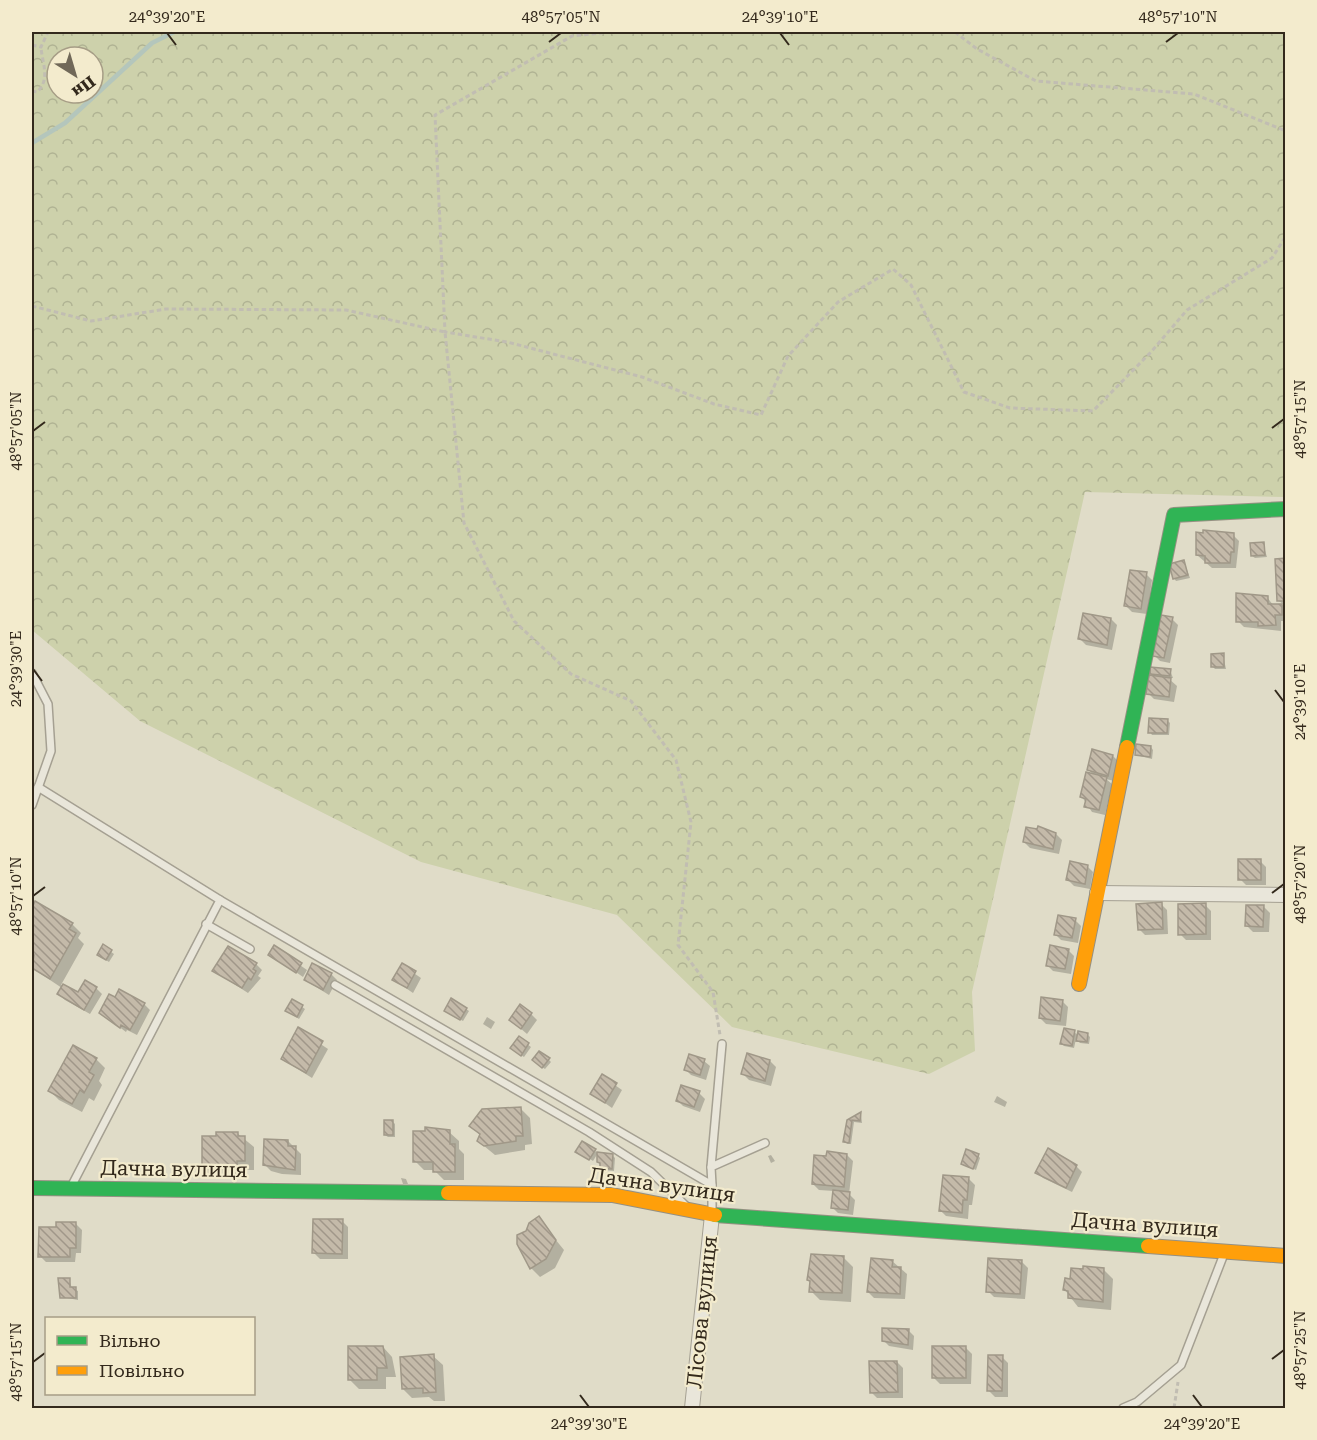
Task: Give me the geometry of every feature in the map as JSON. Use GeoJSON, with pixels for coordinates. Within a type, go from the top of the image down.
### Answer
{"type":"FeatureCollection","features":[{"type":"Feature","properties":{"kind":"street"},"geometry":{"type":"LineString","coordinates":[[1079,984],[1174,515],[1286,509]]}},
{"type":"Feature","properties":{"kind":"street"},"geometry":{"type":"LineString","coordinates":[[1097,893],[1286,895]]}},
{"type":"Feature","properties":{"kind":"street","name":"Дачна вулиця"},"geometry":{"type":"LineString","coordinates":[[32,1188],[612,1195],[712,1215],[1286,1256]]}},
{"type":"Feature","properties":{"kind":"street","name":"Лісова вулиця"},"geometry":{"type":"LineString","coordinates":[[692,1408],[712,1215]]}},
{"type":"Feature","properties":{"kind":"lane"},"geometry":{"type":"LineString","coordinates":[[32,673],[48,704],[51,751],[32,805]]}},
{"type":"Feature","properties":{"kind":"lane"},"geometry":{"type":"LineString","coordinates":[[38,787],[220,900],[711,1185]]}},
{"type":"Feature","properties":{"kind":"lane"},"geometry":{"type":"LineString","coordinates":[[70,1189],[220,900]]}},
{"type":"Feature","properties":{"kind":"lane"},"geometry":{"type":"LineString","coordinates":[[206,924],[250,949]]}},
{"type":"Feature","properties":{"kind":"lane"},"geometry":{"type":"LineString","coordinates":[[335,985],[589,1132],[651,1172],[692,1211]]}},
{"type":"Feature","properties":{"kind":"lane"},"geometry":{"type":"LineString","coordinates":[[712,1215],[711,1167],[722,1044]]}},
{"type":"Feature","properties":{"kind":"lane"},"geometry":{"type":"LineString","coordinates":[[711,1167],[765,1143]]}},
{"type":"Feature","properties":{"kind":"lane"},"geometry":{"type":"LineString","coordinates":[[1123,1408],[1137,1402],[1181,1365],[1225,1252]]}},
{"type":"Feature","properties":{"kind":"path"},"geometry":{"type":"LineString","coordinates":[[32,91],[37,92],[45,78],[41,46],[48,32]]}},
{"type":"Feature","properties":{"kind":"path"},"geometry":{"type":"LineString","coordinates":[[611,32],[572,36],[435,115],[445,332],[464,523],[514,621],[571,674],[631,701],[676,760],[691,822],[678,945],[713,992],[722,1044]]}},
{"type":"Feature","properties":{"kind":"path"},"geometry":{"type":"LineString","coordinates":[[955,32],[977,49],[1036,81],[1194,94],[1286,131]]}},
{"type":"Feature","properties":{"kind":"path"},"geometry":{"type":"LineString","coordinates":[[32,45],[41,46]]}},
{"type":"Feature","properties":{"kind":"path"},"geometry":{"type":"LineString","coordinates":[[32,306],[91,321],[166,309],[346,310],[445,332],[507,342],[620,371],[714,404],[761,415],[788,356],[838,302],[893,268],[911,285],[964,392],[1010,408],[1093,411],[1151,352],[1187,310],[1272,258],[1286,236]]}},
{"type":"Feature","properties":{"kind":"path"},"geometry":{"type":"LineString","coordinates":[[1174,1408],[1181,1365]]}},
{"type":"Feature","properties":{"kind":"green space"},"geometry":{"type":"Polygon","coordinates":[[[32,32],[1285,32],[1285,497],[1085,492],[972,992],[975,1051],[929,1074],[732,1027],[617,915],[421,862],[140,721],[32,630],[32,32]]]}},
{"type":"Feature","properties":{"kind":"building"},"geometry":{"type":"Polygon","coordinates":[[[1203,530],[1234,533],[1234,552],[1231,552],[1230,563],[1205,563],[1205,556],[1196,555],[1196,532],[1203,533],[1203,530]]]}},
{"type":"Feature","properties":{"kind":"building"},"geometry":{"type":"Polygon","coordinates":[[[1264,542],[1265,555],[1251,556],[1250,543],[1264,542]]]}},
{"type":"Feature","properties":{"kind":"building"},"geometry":{"type":"Polygon","coordinates":[[[1286,558],[1286,601],[1277,601],[1275,559],[1286,558]]]}},
{"type":"Feature","properties":{"kind":"building"},"geometry":{"type":"Polygon","coordinates":[[[1184,560],[1188,575],[1173,579],[1169,564],[1184,560]]]}},
{"type":"Feature","properties":{"kind":"building"},"geometry":{"type":"Polygon","coordinates":[[[1130,570],[1147,572],[1141,609],[1124,606],[1130,570]]]}},
{"type":"Feature","properties":{"kind":"building"},"geometry":{"type":"Polygon","coordinates":[[[1236,593],[1268,596],[1268,604],[1282,604],[1282,615],[1275,615],[1276,625],[1258,626],[1258,622],[1236,622],[1236,593]]]}},
{"type":"Feature","properties":{"kind":"building"},"geometry":{"type":"Polygon","coordinates":[[[1083,613],[1111,618],[1107,645],[1078,639],[1083,613]]]}},
{"type":"Feature","properties":{"kind":"building"},"geometry":{"type":"Polygon","coordinates":[[[1161,615],[1173,617],[1164,658],[1152,656],[1161,615]]]}},
{"type":"Feature","properties":{"kind":"building"},"geometry":{"type":"Polygon","coordinates":[[[1224,653],[1224,667],[1211,667],[1211,654],[1224,653]]]}},
{"type":"Feature","properties":{"kind":"building"},"geometry":{"type":"Polygon","coordinates":[[[1150,667],[1171,669],[1170,676],[1150,674],[1150,667]]]}},
{"type":"Feature","properties":{"kind":"building"},"geometry":{"type":"Polygon","coordinates":[[[1149,675],[1171,678],[1169,697],[1146,694],[1149,675]]]}},
{"type":"Feature","properties":{"kind":"building"},"geometry":{"type":"Polygon","coordinates":[[[1149,718],[1168,719],[1167,733],[1148,733],[1149,718]]]}},
{"type":"Feature","properties":{"kind":"building"},"geometry":{"type":"Polygon","coordinates":[[[1136,744],[1151,746],[1150,757],[1135,755],[1136,744]]]}},
{"type":"Feature","properties":{"kind":"building"},"geometry":{"type":"Polygon","coordinates":[[[1092,749],[1113,755],[1108,776],[1087,770],[1092,749]]]}},
{"type":"Feature","properties":{"kind":"building"},"geometry":{"type":"Polygon","coordinates":[[[1086,772],[1107,777],[1099,810],[1084,807],[1086,799],[1080,797],[1086,772]]]}},
{"type":"Feature","properties":{"kind":"building"},"geometry":{"type":"Polygon","coordinates":[[[1038,826],[1056,833],[1053,849],[1023,842],[1026,827],[1037,829],[1038,826]]]}},
{"type":"Feature","properties":{"kind":"building"},"geometry":{"type":"Polygon","coordinates":[[[1238,859],[1261,859],[1261,880],[1238,880],[1238,859]]]}},
{"type":"Feature","properties":{"kind":"building"},"geometry":{"type":"Polygon","coordinates":[[[1070,861],[1088,865],[1085,884],[1066,880],[1070,861]]]}},
{"type":"Feature","properties":{"kind":"building"},"geometry":{"type":"Polygon","coordinates":[[[35,901],[73,923],[69,929],[76,933],[50,979],[32,968],[34,955],[32,954],[32,908],[35,901]]]}},
{"type":"Feature","properties":{"kind":"building"},"geometry":{"type":"Polygon","coordinates":[[[1162,902],[1163,929],[1138,930],[1136,904],[1162,902]]]}},
{"type":"Feature","properties":{"kind":"building"},"geometry":{"type":"Polygon","coordinates":[[[1206,903],[1206,934],[1178,935],[1178,904],[1206,903]]]}},
{"type":"Feature","properties":{"kind":"building"},"geometry":{"type":"Polygon","coordinates":[[[1246,905],[1264,905],[1263,927],[1245,926],[1246,905]]]}},
{"type":"Feature","properties":{"kind":"building"},"geometry":{"type":"Polygon","coordinates":[[[1058,915],[1076,918],[1072,938],[1054,935],[1058,915]]]}},
{"type":"Feature","properties":{"kind":"building"},"geometry":{"type":"Polygon","coordinates":[[[103,944],[112,950],[106,960],[97,955],[103,944]]]}},
{"type":"Feature","properties":{"kind":"building"},"geometry":{"type":"Polygon","coordinates":[[[274,945],[302,963],[296,973],[268,955],[274,945]]]}},
{"type":"Feature","properties":{"kind":"building"},"geometry":{"type":"Polygon","coordinates":[[[1050,945],[1069,949],[1065,969],[1046,966],[1050,945]]]}},
{"type":"Feature","properties":{"kind":"building"},"geometry":{"type":"Polygon","coordinates":[[[228,946],[257,963],[251,980],[248,978],[242,988],[212,971],[228,946]]]}},
{"type":"Feature","properties":{"kind":"building"},"geometry":{"type":"Polygon","coordinates":[[[312,963],[332,973],[323,990],[304,980],[312,963]]]}},
{"type":"Feature","properties":{"kind":"building"},"geometry":{"type":"Polygon","coordinates":[[[402,963],[416,971],[407,988],[392,980],[402,963]]]}},
{"type":"Feature","properties":{"kind":"building"},"geometry":{"type":"Polygon","coordinates":[[[85,980],[97,987],[84,1010],[57,994],[63,984],[78,992],[85,980]]]}},
{"type":"Feature","properties":{"kind":"building"},"geometry":{"type":"Polygon","coordinates":[[[119,989],[145,1003],[130,1030],[121,1025],[120,1028],[99,1013],[109,994],[115,997],[119,989]]]}},
{"type":"Feature","properties":{"kind":"building"},"geometry":{"type":"Polygon","coordinates":[[[1041,997],[1063,1000],[1060,1021],[1039,1018],[1041,997]]]}},
{"type":"Feature","properties":{"kind":"building"},"geometry":{"type":"Polygon","coordinates":[[[451,998],[467,1008],[460,1020],[444,1011],[451,998]]]}},
{"type":"Feature","properties":{"kind":"building"},"geometry":{"type":"Polygon","coordinates":[[[292,999],[303,1005],[297,1017],[285,1011],[292,999]]]}},
{"type":"Feature","properties":{"kind":"building"},"geometry":{"type":"Polygon","coordinates":[[[520,1004],[532,1013],[521,1029],[509,1020],[520,1004]]]}},
{"type":"Feature","properties":{"kind":"building"},"geometry":{"type":"Polygon","coordinates":[[[298,1027],[323,1041],[306,1073],[281,1059],[298,1027]]]}},
{"type":"Feature","properties":{"kind":"building"},"geometry":{"type":"Polygon","coordinates":[[[1064,1028],[1075,1030],[1072,1046],[1060,1044],[1064,1028]]]}},
{"type":"Feature","properties":{"kind":"building"},"geometry":{"type":"Polygon","coordinates":[[[1078,1031],[1088,1033],[1087,1042],[1076,1041],[1078,1031]]]}},
{"type":"Feature","properties":{"kind":"building"},"geometry":{"type":"Polygon","coordinates":[[[519,1036],[529,1043],[521,1056],[510,1048],[519,1036]]]}},
{"type":"Feature","properties":{"kind":"building"},"geometry":{"type":"Polygon","coordinates":[[[73,1045],[97,1058],[89,1072],[94,1075],[84,1093],[80,1090],[72,1104],[48,1091],[73,1045]]]}},
{"type":"Feature","properties":{"kind":"building"},"geometry":{"type":"Polygon","coordinates":[[[539,1051],[550,1058],[542,1068],[532,1060],[539,1051]]]}},
{"type":"Feature","properties":{"kind":"building"},"geometry":{"type":"Polygon","coordinates":[[[747,1053],[770,1060],[765,1081],[741,1074],[747,1053]]]}},
{"type":"Feature","properties":{"kind":"building"},"geometry":{"type":"Polygon","coordinates":[[[689,1054],[705,1059],[700,1075],[684,1070],[689,1054]]]}},
{"type":"Feature","properties":{"kind":"building"},"geometry":{"type":"Polygon","coordinates":[[[602,1074],[617,1083],[605,1103],[590,1094],[602,1074]]]}},
{"type":"Feature","properties":{"kind":"building"},"geometry":{"type":"Polygon","coordinates":[[[681,1085],[700,1091],[694,1107],[676,1101],[681,1085]]]}},
{"type":"Feature","properties":{"kind":"building"},"geometry":{"type":"Polygon","coordinates":[[[521,1107],[523,1136],[516,1136],[516,1141],[484,1146],[477,1141],[480,1134],[469,1126],[482,1109],[521,1107]]]}},
{"type":"Feature","properties":{"kind":"building"},"geometry":{"type":"Polygon","coordinates":[[[861,1112],[860,1121],[852,1120],[849,1143],[843,1142],[847,1120],[861,1112]]]}},
{"type":"Feature","properties":{"kind":"building"},"geometry":{"type":"Polygon","coordinates":[[[384,1120],[393,1120],[393,1135],[384,1135],[384,1120]]]}},
{"type":"Feature","properties":{"kind":"building"},"geometry":{"type":"Polygon","coordinates":[[[425,1127],[450,1130],[450,1144],[455,1144],[455,1172],[433,1172],[433,1162],[413,1162],[413,1131],[425,1131],[425,1127]]]}},
{"type":"Feature","properties":{"kind":"building"},"geometry":{"type":"Polygon","coordinates":[[[216,1132],[238,1132],[238,1136],[245,1136],[245,1161],[237,1161],[237,1166],[202,1169],[202,1136],[216,1136],[216,1132]]]}},
{"type":"Feature","properties":{"kind":"building"},"geometry":{"type":"Polygon","coordinates":[[[264,1139],[288,1140],[288,1146],[296,1146],[295,1170],[263,1165],[264,1139]]]}},
{"type":"Feature","properties":{"kind":"building"},"geometry":{"type":"Polygon","coordinates":[[[582,1141],[596,1149],[589,1160],[575,1152],[582,1141]]]}},
{"type":"Feature","properties":{"kind":"building"},"geometry":{"type":"Polygon","coordinates":[[[1048,1148],[1077,1165],[1066,1188],[1035,1173],[1048,1148]]]}},
{"type":"Feature","properties":{"kind":"building"},"geometry":{"type":"Polygon","coordinates":[[[966,1149],[979,1154],[973,1169],[961,1164],[966,1149]]]}},
{"type":"Feature","properties":{"kind":"building"},"geometry":{"type":"Polygon","coordinates":[[[827,1151],[847,1154],[844,1187],[812,1184],[814,1155],[826,1156],[827,1151]]]}},
{"type":"Feature","properties":{"kind":"building"},"geometry":{"type":"Polygon","coordinates":[[[597,1152],[613,1154],[612,1169],[600,1168],[600,1163],[597,1162],[597,1152]]]}},
{"type":"Feature","properties":{"kind":"building"},"geometry":{"type":"Polygon","coordinates":[[[943,1175],[969,1177],[967,1200],[963,1200],[962,1213],[939,1211],[943,1175]]]}},
{"type":"Feature","properties":{"kind":"building"},"geometry":{"type":"Polygon","coordinates":[[[833,1190],[850,1192],[848,1210],[831,1208],[833,1190]]]}},
{"type":"Feature","properties":{"kind":"building"},"geometry":{"type":"Polygon","coordinates":[[[539,1216],[556,1240],[546,1259],[530,1269],[517,1244],[517,1235],[526,1231],[529,1223],[539,1216]]]}},
{"type":"Feature","properties":{"kind":"building"},"geometry":{"type":"Polygon","coordinates":[[[313,1219],[343,1219],[342,1254],[312,1253],[313,1219]]]}},
{"type":"Feature","properties":{"kind":"building"},"geometry":{"type":"Polygon","coordinates":[[[56,1222],[76,1222],[76,1248],[70,1248],[70,1257],[38,1257],[39,1227],[56,1227],[56,1222]]]}},
{"type":"Feature","properties":{"kind":"building"},"geometry":{"type":"Polygon","coordinates":[[[811,1254],[844,1256],[842,1293],[809,1292],[810,1281],[807,1280],[811,1254]]]}},
{"type":"Feature","properties":{"kind":"building"},"geometry":{"type":"Polygon","coordinates":[[[871,1258],[893,1260],[892,1267],[901,1267],[900,1294],[867,1292],[871,1258]]]}},
{"type":"Feature","properties":{"kind":"building"},"geometry":{"type":"Polygon","coordinates":[[[988,1258],[1022,1260],[1020,1294],[986,1292],[988,1258]]]}},
{"type":"Feature","properties":{"kind":"building"},"geometry":{"type":"Polygon","coordinates":[[[1083,1266],[1104,1268],[1103,1302],[1068,1298],[1068,1291],[1063,1290],[1065,1278],[1070,1279],[1071,1268],[1083,1269],[1083,1266]]]}},
{"type":"Feature","properties":{"kind":"building"},"geometry":{"type":"Polygon","coordinates":[[[58,1278],[70,1278],[70,1287],[76,1287],[76,1298],[60,1298],[58,1278]]]}},
{"type":"Feature","properties":{"kind":"building"},"geometry":{"type":"Polygon","coordinates":[[[882,1328],[909,1329],[908,1345],[882,1341],[882,1328]]]}},
{"type":"Feature","properties":{"kind":"building"},"geometry":{"type":"Polygon","coordinates":[[[348,1346],[383,1346],[387,1368],[377,1368],[377,1380],[348,1380],[348,1346]]]}},
{"type":"Feature","properties":{"kind":"building"},"geometry":{"type":"Polygon","coordinates":[[[932,1346],[966,1346],[966,1378],[932,1378],[932,1346]]]}},
{"type":"Feature","properties":{"kind":"building"},"geometry":{"type":"Polygon","coordinates":[[[434,1354],[436,1392],[423,1393],[423,1388],[402,1389],[400,1357],[434,1354]]]}},
{"type":"Feature","properties":{"kind":"building"},"geometry":{"type":"Polygon","coordinates":[[[988,1355],[1003,1355],[1002,1391],[987,1391],[988,1355]]]}},
{"type":"Feature","properties":{"kind":"building"},"geometry":{"type":"Polygon","coordinates":[[[869,1361],[897,1361],[898,1392],[870,1393],[869,1361]]]}},
{"type":"Feature","properties":{"kind":"waterway"},"geometry":{"type":"LineString","coordinates":[[32,143],[65,123],[152,43],[174,32]]}},
{"type":"Feature","properties":{"kind":"traffic: fast"},"geometry":{"type":"LineString","coordinates":[[1127,747],[1174,515],[1286,509]]}},
{"type":"Feature","properties":{"kind":"traffic: fast"},"geometry":{"type":"LineString","coordinates":[[32,1188],[448,1193]]}},
{"type":"Feature","properties":{"kind":"traffic: fast"},"geometry":{"type":"LineString","coordinates":[[715,1215],[1148,1246]]}},
{"type":"Feature","properties":{"kind":"traffic: slow"},"geometry":{"type":"LineString","coordinates":[[1079,984],[1127,747]]}},
{"type":"Feature","properties":{"kind":"traffic: slow"},"geometry":{"type":"LineString","coordinates":[[448,1193],[612,1195],[715,1215]]}},
{"type":"Feature","properties":{"kind":"traffic: slow"},"geometry":{"type":"LineString","coordinates":[[1148,1246],[1286,1256]]}}]}
